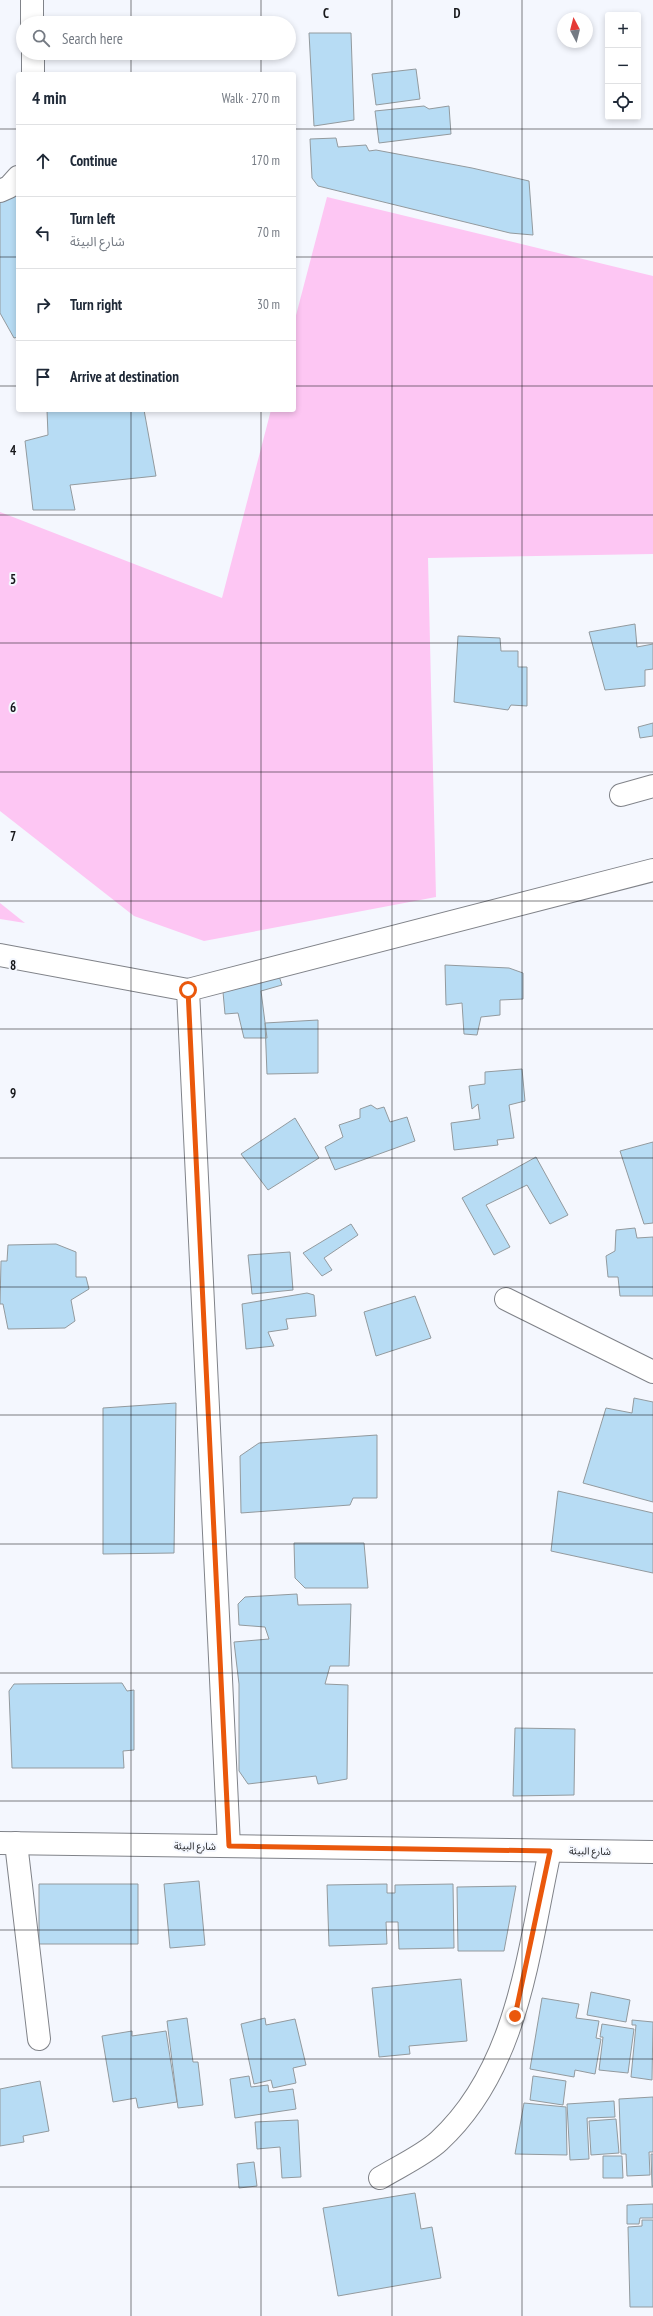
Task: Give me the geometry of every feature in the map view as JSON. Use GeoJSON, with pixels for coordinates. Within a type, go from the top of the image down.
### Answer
{"type":"FeatureCollection","features":[{"type":"Feature","properties":{"kind":"street"},"geometry":{"type":"LineString","coordinates":[[32,0],[32,16]]}},
{"type":"Feature","properties":{"kind":"street"},"geometry":{"type":"LineString","coordinates":[[33,60],[33,72]]}},
{"type":"Feature","properties":{"kind":"street"},"geometry":{"type":"LineString","coordinates":[[0,191],[8,187],[16,179]]}},
{"type":"Feature","properties":{"kind":"street"},"geometry":{"type":"LineString","coordinates":[[621,794],[653,786]]}},
{"type":"Feature","properties":{"kind":"street"},"geometry":{"type":"LineString","coordinates":[[0,956],[188,990],[653,870]]}},
{"type":"Feature","properties":{"kind":"street"},"geometry":{"type":"LineString","coordinates":[[188,990],[229,1846]]}},
{"type":"Feature","properties":{"kind":"street"},"geometry":{"type":"LineString","coordinates":[[506,1299],[653,1372]]}},
{"type":"Feature","properties":{"kind":"street"},"geometry":{"type":"LineString","coordinates":[[8,1843],[39,2039]]}},
{"type":"Feature","properties":{"kind":"street","name":"شارع البيئة"},"geometry":{"type":"LineString","coordinates":[[8,1843],[653,1852]]}},
{"type":"Feature","properties":{"kind":"street"},"geometry":{"type":"LineString","coordinates":[[380,2178],[439,2142],[474,2102],[497,2060],[515,2016],[550,1851]]}},
{"type":"Feature","properties":{"kind":"shaded area"},"geometry":{"type":"Polygon","coordinates":[[[327,197],[653,276],[653,554],[428,558],[436,897],[204,941],[134,916],[0,811],[0,512],[222,598],[270,412],[296,412],[296,315],[327,197]]]}},
{"type":"Feature","properties":{"kind":"shaded area"},"geometry":{"type":"Polygon","coordinates":[[[0,903],[25,923],[0,919],[0,903]]]}},
{"type":"Feature","properties":{"kind":"building"},"geometry":{"type":"Polygon","coordinates":[[[309,33],[351,33],[354,120],[314,126],[309,33]]]}},
{"type":"Feature","properties":{"kind":"building"},"geometry":{"type":"Polygon","coordinates":[[[416,69],[420,99],[376,105],[372,74],[416,69]]]}},
{"type":"Feature","properties":{"kind":"building"},"geometry":{"type":"Polygon","coordinates":[[[424,106],[429,109],[449,106],[451,134],[379,143],[375,111],[424,106]]]}},
{"type":"Feature","properties":{"kind":"building"},"geometry":{"type":"Polygon","coordinates":[[[336,138],[338,147],[366,145],[369,151],[376,150],[472,168],[529,181],[533,235],[510,233],[318,186],[312,178],[310,139],[336,138]]]}},
{"type":"Feature","properties":{"kind":"building"},"geometry":{"type":"Polygon","coordinates":[[[16,190],[16,338],[14,338],[0,313],[0,196],[16,190]]]}},
{"type":"Feature","properties":{"kind":"building"},"geometry":{"type":"Polygon","coordinates":[[[47,412],[144,412],[156,476],[70,485],[75,510],[33,510],[25,441],[48,435],[47,412]]]}},
{"type":"Feature","properties":{"kind":"building"},"geometry":{"type":"Polygon","coordinates":[[[635,624],[637,647],[653,644],[653,669],[645,670],[645,686],[605,690],[589,632],[635,624]]]}},
{"type":"Feature","properties":{"kind":"building"},"geometry":{"type":"Polygon","coordinates":[[[458,636],[500,638],[501,651],[518,651],[518,667],[527,667],[527,706],[511,705],[508,710],[454,702],[458,636]]]}},
{"type":"Feature","properties":{"kind":"building"},"geometry":{"type":"Polygon","coordinates":[[[653,723],[653,736],[640,738],[638,727],[653,723]]]}},
{"type":"Feature","properties":{"kind":"building"},"geometry":{"type":"Polygon","coordinates":[[[445,965],[509,968],[523,973],[523,999],[500,1000],[500,1015],[481,1017],[477,1035],[464,1034],[462,1003],[446,1005],[445,965]]]}},
{"type":"Feature","properties":{"kind":"building"},"geometry":{"type":"Polygon","coordinates":[[[279,976],[282,985],[261,991],[267,1038],[244,1038],[238,1013],[225,1014],[223,992],[279,976]]]}},
{"type":"Feature","properties":{"kind":"building"},"geometry":{"type":"Polygon","coordinates":[[[318,1020],[318,1073],[267,1074],[265,1023],[318,1020]]]}},
{"type":"Feature","properties":{"kind":"building"},"geometry":{"type":"Polygon","coordinates":[[[522,1069],[525,1101],[509,1105],[514,1138],[497,1140],[498,1145],[454,1150],[451,1123],[480,1119],[478,1104],[472,1109],[469,1086],[485,1084],[485,1072],[522,1069]]]}},
{"type":"Feature","properties":{"kind":"building"},"geometry":{"type":"Polygon","coordinates":[[[371,1105],[377,1109],[384,1107],[390,1122],[407,1117],[415,1141],[335,1170],[325,1147],[343,1137],[339,1125],[360,1118],[360,1109],[371,1105]]]}},
{"type":"Feature","properties":{"kind":"building"},"geometry":{"type":"Polygon","coordinates":[[[295,1118],[319,1158],[268,1190],[241,1154],[295,1118]]]}},
{"type":"Feature","properties":{"kind":"building"},"geometry":{"type":"Polygon","coordinates":[[[653,1142],[653,1223],[644,1224],[620,1151],[653,1142]]]}},
{"type":"Feature","properties":{"kind":"building"},"geometry":{"type":"Polygon","coordinates":[[[536,1157],[568,1215],[550,1224],[527,1185],[486,1205],[510,1247],[494,1255],[462,1198],[536,1157]]]}},
{"type":"Feature","properties":{"kind":"building"},"geometry":{"type":"Polygon","coordinates":[[[351,1224],[358,1235],[324,1258],[332,1270],[322,1276],[303,1253],[351,1224]]]}},
{"type":"Feature","properties":{"kind":"building"},"geometry":{"type":"Polygon","coordinates":[[[635,1228],[637,1238],[653,1237],[653,1296],[620,1296],[618,1277],[608,1277],[606,1256],[615,1251],[616,1230],[635,1228]]]}},
{"type":"Feature","properties":{"kind":"building"},"geometry":{"type":"Polygon","coordinates":[[[56,1244],[76,1252],[76,1277],[86,1277],[89,1289],[71,1300],[75,1321],[65,1328],[8,1329],[3,1304],[0,1304],[1,1261],[7,1261],[8,1245],[56,1244]]]}},
{"type":"Feature","properties":{"kind":"building"},"geometry":{"type":"Polygon","coordinates":[[[290,1252],[293,1290],[252,1294],[248,1255],[290,1252]]]}},
{"type":"Feature","properties":{"kind":"building"},"geometry":{"type":"Polygon","coordinates":[[[307,1293],[314,1295],[316,1316],[286,1319],[288,1329],[268,1332],[274,1346],[246,1349],[242,1304],[307,1293]]]}},
{"type":"Feature","properties":{"kind":"building"},"geometry":{"type":"Polygon","coordinates":[[[415,1296],[431,1338],[376,1356],[364,1312],[415,1296]]]}},
{"type":"Feature","properties":{"kind":"building"},"geometry":{"type":"Polygon","coordinates":[[[634,1398],[653,1402],[653,1502],[583,1483],[606,1408],[632,1413],[634,1398]]]}},
{"type":"Feature","properties":{"kind":"building"},"geometry":{"type":"Polygon","coordinates":[[[176,1403],[174,1553],[103,1554],[103,1408],[176,1403]]]}},
{"type":"Feature","properties":{"kind":"building"},"geometry":{"type":"Polygon","coordinates":[[[377,1435],[377,1498],[353,1498],[350,1505],[241,1513],[240,1456],[259,1443],[377,1435]]]}},
{"type":"Feature","properties":{"kind":"building"},"geometry":{"type":"Polygon","coordinates":[[[558,1491],[653,1513],[653,1573],[551,1551],[558,1491]]]}},
{"type":"Feature","properties":{"kind":"building"},"geometry":{"type":"Polygon","coordinates":[[[294,1543],[364,1543],[368,1588],[305,1588],[295,1578],[294,1543]]]}},
{"type":"Feature","properties":{"kind":"building"},"geometry":{"type":"Polygon","coordinates":[[[297,1594],[298,1605],[351,1604],[349,1666],[330,1666],[325,1684],[348,1685],[347,1779],[318,1784],[316,1776],[248,1784],[239,1771],[239,1684],[234,1642],[269,1639],[265,1627],[239,1625],[238,1604],[245,1597],[297,1594]]]}},
{"type":"Feature","properties":{"kind":"building"},"geometry":{"type":"Polygon","coordinates":[[[122,1683],[127,1691],[134,1690],[134,1750],[123,1751],[124,1768],[12,1768],[9,1691],[14,1684],[122,1683]]]}},
{"type":"Feature","properties":{"kind":"building"},"geometry":{"type":"Polygon","coordinates":[[[515,1728],[575,1729],[574,1795],[513,1796],[515,1728]]]}},
{"type":"Feature","properties":{"kind":"building"},"geometry":{"type":"Polygon","coordinates":[[[199,1881],[205,1945],[170,1948],[164,1884],[199,1881]]]}},
{"type":"Feature","properties":{"kind":"building"},"geometry":{"type":"Polygon","coordinates":[[[39,1884],[138,1884],[138,1944],[39,1944],[39,1884]]]}},
{"type":"Feature","properties":{"kind":"building"},"geometry":{"type":"Polygon","coordinates":[[[387,1884],[387,1893],[395,1893],[395,1885],[453,1884],[454,1948],[399,1949],[398,1922],[386,1922],[387,1944],[329,1946],[327,1885],[387,1884]]]}},
{"type":"Feature","properties":{"kind":"building"},"geometry":{"type":"Polygon","coordinates":[[[516,1886],[504,1951],[458,1951],[457,1887],[516,1886]]]}},
{"type":"Feature","properties":{"kind":"building"},"geometry":{"type":"Polygon","coordinates":[[[461,1979],[467,2041],[409,2046],[410,2054],[379,2057],[372,1988],[461,1979]]]}},
{"type":"Feature","properties":{"kind":"building"},"geometry":{"type":"Polygon","coordinates":[[[591,1992],[630,2000],[626,2022],[587,2015],[591,1992]]]}},
{"type":"Feature","properties":{"kind":"building"},"geometry":{"type":"Polygon","coordinates":[[[542,1998],[579,2004],[576,2018],[599,2021],[596,2038],[601,2039],[595,2074],[575,2070],[574,2077],[530,2069],[542,1998]]]}},
{"type":"Feature","properties":{"kind":"building"},"geometry":{"type":"Polygon","coordinates":[[[187,2018],[193,2062],[198,2062],[203,2105],[178,2108],[167,2021],[187,2018]]]}},
{"type":"Feature","properties":{"kind":"building"},"geometry":{"type":"Polygon","coordinates":[[[265,2018],[266,2025],[295,2019],[306,2065],[293,2068],[296,2083],[273,2088],[271,2080],[254,2084],[241,2024],[265,2018]]]}},
{"type":"Feature","properties":{"kind":"building"},"geometry":{"type":"Polygon","coordinates":[[[632,2020],[653,2022],[652,2080],[631,2077],[636,2025],[632,2025],[632,2020]]]}},
{"type":"Feature","properties":{"kind":"building"},"geometry":{"type":"Polygon","coordinates":[[[602,2024],[634,2029],[628,2073],[599,2070],[603,2037],[600,2037],[602,2024]]]}},
{"type":"Feature","properties":{"kind":"building"},"geometry":{"type":"Polygon","coordinates":[[[132,2031],[132,2036],[166,2031],[177,2102],[138,2108],[136,2098],[113,2102],[102,2036],[132,2031]]]}},
{"type":"Feature","properties":{"kind":"building"},"geometry":{"type":"Polygon","coordinates":[[[249,2076],[251,2087],[268,2085],[269,2092],[293,2089],[296,2109],[235,2118],[230,2079],[249,2076]]]}},
{"type":"Feature","properties":{"kind":"building"},"geometry":{"type":"Polygon","coordinates":[[[533,2076],[566,2081],[563,2105],[530,2100],[533,2076]]]}},
{"type":"Feature","properties":{"kind":"building"},"geometry":{"type":"Polygon","coordinates":[[[40,2081],[49,2131],[23,2136],[24,2142],[0,2146],[0,2089],[40,2081]]]}},
{"type":"Feature","properties":{"kind":"building"},"geometry":{"type":"Polygon","coordinates":[[[653,2097],[653,2152],[649,2152],[650,2175],[627,2176],[626,2154],[621,2154],[619,2099],[653,2097]]]}},
{"type":"Feature","properties":{"kind":"building"},"geometry":{"type":"Polygon","coordinates":[[[614,2101],[615,2117],[587,2118],[589,2159],[570,2160],[567,2104],[614,2101]]]}},
{"type":"Feature","properties":{"kind":"building"},"geometry":{"type":"Polygon","coordinates":[[[524,2103],[566,2107],[567,2155],[515,2154],[524,2103]]]}},
{"type":"Feature","properties":{"kind":"building"},"geometry":{"type":"Polygon","coordinates":[[[616,2119],[619,2153],[591,2155],[589,2121],[616,2119]]]}},
{"type":"Feature","properties":{"kind":"building"},"geometry":{"type":"Polygon","coordinates":[[[298,2120],[301,2177],[282,2178],[280,2147],[257,2149],[255,2122],[298,2120]]]}},
{"type":"Feature","properties":{"kind":"building"},"geometry":{"type":"Polygon","coordinates":[[[651,2154],[653,2154],[653,2186],[652,2186],[651,2154]]]}},
{"type":"Feature","properties":{"kind":"building"},"geometry":{"type":"Polygon","coordinates":[[[603,2156],[622,2156],[623,2178],[603,2178],[603,2156]]]}},
{"type":"Feature","properties":{"kind":"building"},"geometry":{"type":"Polygon","coordinates":[[[254,2162],[257,2186],[239,2188],[237,2164],[254,2162]]]}},
{"type":"Feature","properties":{"kind":"building"},"geometry":{"type":"Polygon","coordinates":[[[415,2193],[421,2229],[432,2227],[441,2278],[338,2296],[323,2208],[415,2193]]]}},
{"type":"Feature","properties":{"kind":"building"},"geometry":{"type":"Polygon","coordinates":[[[653,2204],[653,2218],[640,2218],[639,2224],[627,2224],[627,2205],[653,2204]]]}},
{"type":"Feature","properties":{"kind":"building"},"geometry":{"type":"Polygon","coordinates":[[[642,2220],[653,2220],[653,2307],[630,2307],[628,2227],[642,2226],[642,2220]]]}},
{"type":"Feature","properties":{"kind":"route"},"geometry":{"type":"LineString","coordinates":[[188,990],[229,1846],[550,1851],[515,2016]]}}]}
